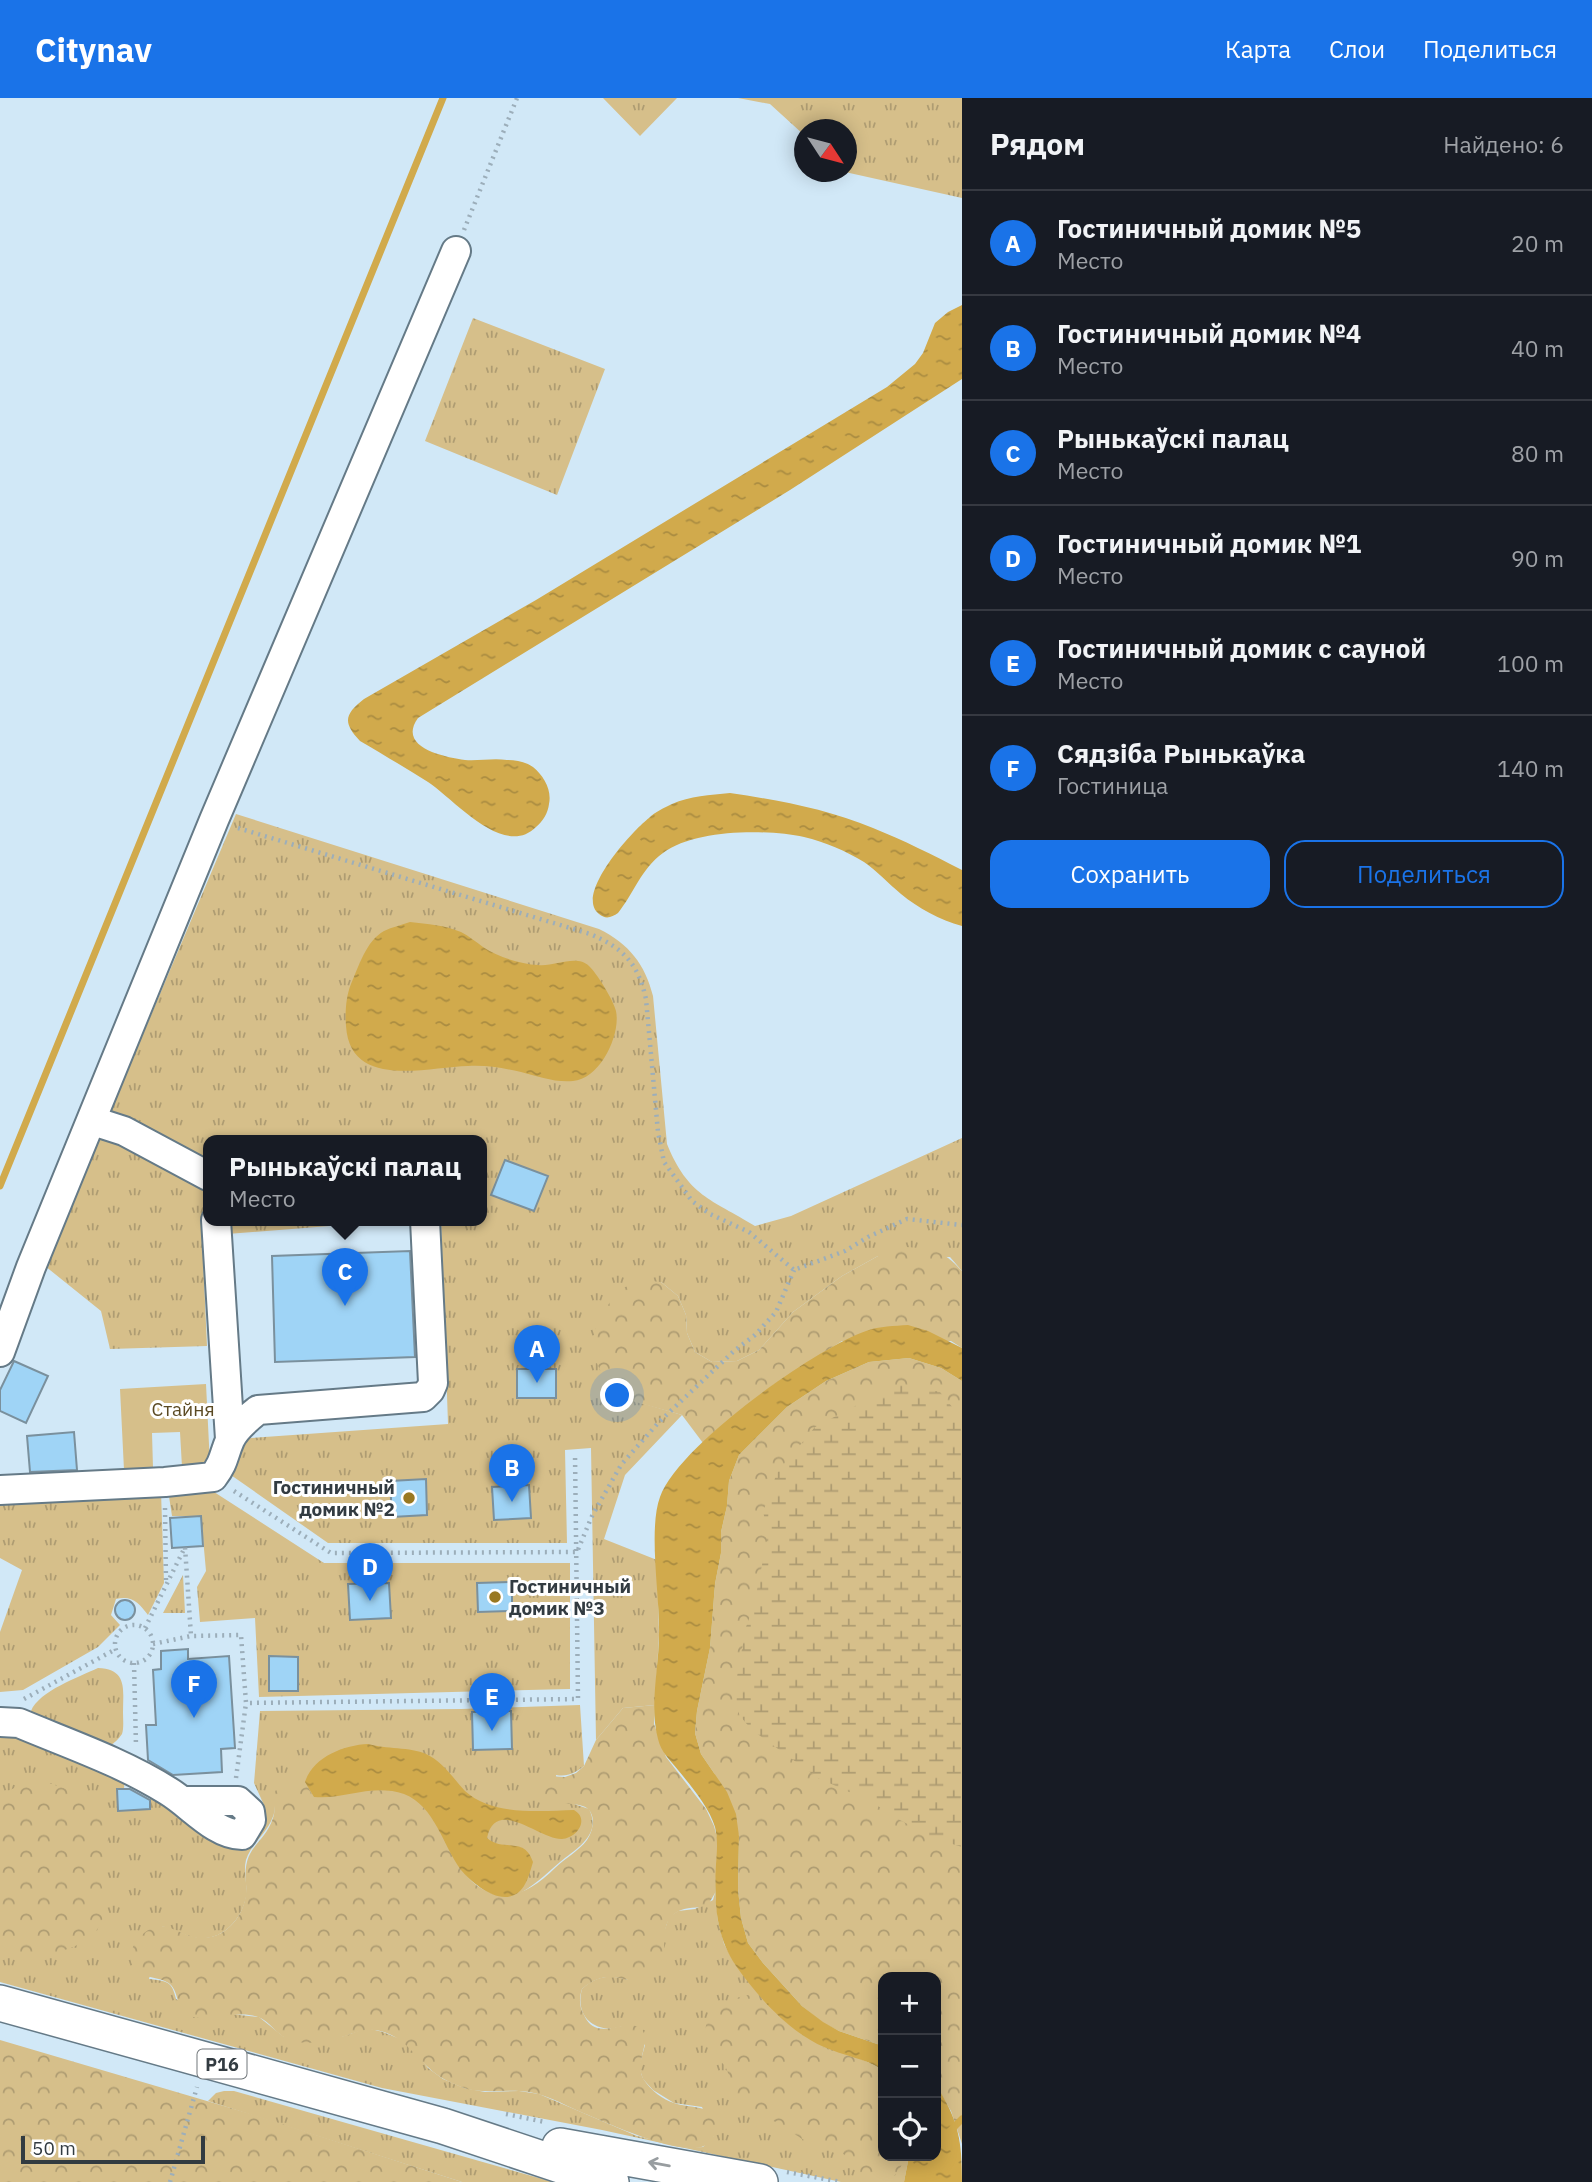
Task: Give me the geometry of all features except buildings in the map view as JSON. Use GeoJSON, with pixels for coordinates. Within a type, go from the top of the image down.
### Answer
{"type":"FeatureCollection","features":[{"type":"Feature","properties":{"kind":"main road","name":"Р16"},"geometry":{"type":"LineString","coordinates":[[0,2003],[443,2126],[611,2182]]}},
{"type":"Feature","properties":{"kind":"main road","name":"Р16"},"geometry":{"type":"LineString","coordinates":[[443,2126],[763,2177]]}},
{"type":"Feature","properties":{"kind":"lane"},"geometry":{"type":"LineString","coordinates":[[0,1352],[31,1268],[214,820],[456,251]]}},
{"type":"Feature","properties":{"kind":"lane"},"geometry":{"type":"LineString","coordinates":[[93,1121],[124,1131],[203,1173]]}},
{"type":"Feature","properties":{"kind":"lane"},"geometry":{"type":"LineString","coordinates":[[0,1490],[213,1477],[224,1460],[230,1439],[216,1226]]}},
{"type":"Feature","properties":{"kind":"lane"},"geometry":{"type":"LineString","coordinates":[[230,1439],[258,1409],[423,1397],[430,1390],[433,1383],[425,1226]]}},
{"type":"Feature","properties":{"kind":"lane"},"geometry":{"type":"LineString","coordinates":[[9,1712],[19,1723],[133,1770],[223,1830],[242,1835],[251,1820],[250,1812],[244,1805],[230,1800]]}},
{"type":"Feature","properties":{"kind":"path"},"geometry":{"type":"LineString","coordinates":[[456,251],[517,98]]}},
{"type":"Feature","properties":{"kind":"path"},"geometry":{"type":"LineString","coordinates":[[214,820],[590,934],[621,951],[641,979],[646,999],[658,1132],[664,1161],[692,1201],[710,1214],[749,1231],[794,1270]]}},
{"type":"Feature","properties":{"kind":"path"},"geometry":{"type":"LineString","coordinates":[[577,1552],[592,1516],[621,1465],[659,1422],[734,1351],[755,1335],[776,1311],[794,1270],[845,1251],[907,1219],[962,1226]]}},
{"type":"Feature","properties":{"kind":"path"},"geometry":{"type":"LineString","coordinates":[[246,1703],[578,1699],[575,1454]]}},
{"type":"Feature","properties":{"kind":"path"},"geometry":{"type":"LineString","coordinates":[[213,1477],[331,1553],[577,1552]]}},
{"type":"Feature","properties":{"kind":"path"},"geometry":{"type":"LineString","coordinates":[[165,1482],[166,1584]]}},
{"type":"Feature","properties":{"kind":"path"},"geometry":{"type":"LineString","coordinates":[[145,1628],[185,1547],[191,1636]]}},
{"type":"Feature","properties":{"kind":"path"},"geometry":{"type":"LineString","coordinates":[[130,1625],[145,1628],[152,1636],[153,1644],[148,1656],[134,1663],[122,1659],[116,1649],[116,1639],[124,1628],[130,1625]]}},
{"type":"Feature","properties":{"kind":"path"},"geometry":{"type":"LineString","coordinates":[[153,1644],[191,1636],[241,1635],[246,1703],[234,1790],[230,1800]]}},
{"type":"Feature","properties":{"kind":"path"},"geometry":{"type":"LineString","coordinates":[[9,1712],[116,1649]]}},
{"type":"Feature","properties":{"kind":"path"},"geometry":{"type":"LineString","coordinates":[[133,1770],[136,1754],[134,1663]]}},
{"type":"Feature","properties":{"kind":"path"},"geometry":{"type":"LineString","coordinates":[[170,2182],[205,2059]]}},
{"type":"Feature","properties":{"kind":"path"},"geometry":{"type":"LineString","coordinates":[[763,2177],[841,2182]]}},
{"type":"Feature","properties":{"kind":"green space"},"geometry":{"type":"Polygon","coordinates":[[[603,98],[677,98],[640,136],[603,98]]]}},
{"type":"Feature","properties":{"kind":"green space"},"geometry":{"type":"Polygon","coordinates":[[[738,98],[962,98],[962,198],[857,175],[857,119],[794,119],[794,126],[770,104],[738,98]]]}},
{"type":"Feature","properties":{"kind":"green space"},"geometry":{"type":"Polygon","coordinates":[[[473,318],[605,369],[557,495],[425,441],[473,318]]]}},
{"type":"Feature","properties":{"kind":"green space"},"geometry":{"type":"Polygon","coordinates":[[[236,814],[599,929],[619,941],[640,965],[653,996],[667,1144],[675,1161],[692,1186],[713,1202],[755,1226],[791,1216],[962,1138],[962,1271],[950,1257],[878,1256],[842,1276],[793,1312],[759,1350],[737,1361],[712,1362],[695,1352],[687,1333],[686,1315],[678,1296],[661,1282],[611,1394],[682,1415],[625,1475],[604,1539],[657,1560],[659,1635],[655,1705],[623,1708],[596,1740],[591,1448],[565,1450],[567,1543],[328,1543],[228,1473],[233,1448],[251,1438],[448,1424],[441,1226],[487,1226],[487,1135],[203,1135],[203,1226],[329,1226],[202,1236],[207,1346],[110,1349],[101,1311],[45,1266],[236,814]]]}},
{"type":"Feature","properties":{"kind":"green space"},"geometry":{"type":"Polygon","coordinates":[[[904,1247],[942,1254],[962,1271],[962,1348],[951,1341],[842,1341],[773,1385],[703,1443],[682,1415],[611,1395],[593,1354],[595,1330],[614,1294],[642,1280],[661,1282],[678,1296],[686,1315],[687,1333],[695,1352],[712,1362],[737,1361],[759,1350],[793,1312],[842,1276],[878,1256],[904,1247]]]}},
{"type":"Feature","properties":{"kind":"green space"},"geometry":{"type":"Polygon","coordinates":[[[909,1358],[941,1368],[962,1381],[962,2144],[951,2111],[941,2094],[941,1972],[878,1972],[878,2044],[823,2023],[802,2006],[748,1943],[741,1918],[738,1889],[739,1836],[714,1773],[701,1754],[695,1733],[710,1648],[715,1584],[729,1481],[739,1455],[787,1407],[826,1381],[869,1362],[909,1358]]]}},
{"type":"Feature","properties":{"kind":"green space","name":"Стайня"},"geometry":{"type":"Polygon","coordinates":[[[206,1384],[210,1465],[182,1467],[180,1432],[152,1433],[153,1468],[124,1470],[120,1389],[206,1384]]]}},
{"type":"Feature","properties":{"kind":"green space"},"geometry":{"type":"Polygon","coordinates":[[[902,1384],[940,1392],[962,1419],[962,1847],[933,1838],[874,1803],[818,1778],[752,1730],[740,1716],[733,1699],[746,1627],[754,1605],[768,1535],[763,1511],[776,1474],[815,1427],[902,1384]]]}},
{"type":"Feature","properties":{"kind":"green space"},"geometry":{"type":"Polygon","coordinates":[[[168,1490],[211,1490],[324,1563],[570,1563],[570,1689],[259,1697],[255,1618],[200,1622],[197,1587],[206,1571],[201,1516],[172,1516],[168,1490]]]}},
{"type":"Feature","properties":{"kind":"green space"},"geometry":{"type":"Polygon","coordinates":[[[161,1491],[164,1583],[148,1615],[135,1601],[116,1599],[111,1615],[120,1625],[98,1647],[23,1690],[0,1692],[0,1632],[22,1570],[0,1558],[0,1497],[161,1491]]]}},
{"type":"Feature","properties":{"kind":"green space"},"geometry":{"type":"Polygon","coordinates":[[[183,1575],[185,1613],[163,1613],[183,1575]]]}},
{"type":"Feature","properties":{"kind":"green space"},"geometry":{"type":"Polygon","coordinates":[[[98,1668],[115,1672],[122,1682],[123,1732],[112,1745],[34,1717],[31,1711],[42,1697],[60,1685],[98,1668]]]}},
{"type":"Feature","properties":{"kind":"green space"},"geometry":{"type":"Polygon","coordinates":[[[580,1705],[584,1766],[571,1774],[556,1775],[559,1804],[571,1803],[589,1809],[592,1826],[590,1834],[580,1846],[515,1896],[275,1792],[272,1819],[246,1860],[246,1897],[239,1915],[227,1929],[211,1937],[192,1937],[162,1926],[149,1979],[168,1983],[176,1999],[214,2017],[230,2014],[259,2017],[284,2037],[341,2037],[367,2028],[383,2032],[400,2039],[428,2068],[443,2079],[464,2088],[485,2092],[519,2091],[539,2094],[637,2136],[689,2148],[703,2147],[714,2136],[702,2107],[674,2103],[653,2090],[643,2079],[639,2067],[645,2045],[623,2026],[604,2028],[590,2022],[581,2008],[580,1999],[582,1989],[592,1981],[609,1977],[628,1980],[665,1929],[669,1917],[678,1911],[695,1909],[713,1900],[715,1893],[724,1944],[752,1986],[787,2023],[878,2068],[878,2161],[908,2161],[904,2182],[841,2182],[602,2130],[382,2088],[0,1982],[0,1737],[4,1732],[125,1773],[124,1789],[117,1789],[118,1811],[150,1809],[150,1788],[223,1835],[264,1816],[264,1805],[254,1783],[260,1711],[580,1705]]]}},
{"type":"Feature","properties":{"kind":"green space"},"geometry":{"type":"Polygon","coordinates":[[[655,1705],[654,1724],[666,1757],[706,1809],[714,1826],[718,1841],[715,1893],[708,1905],[681,1910],[670,1918],[666,1925],[662,1961],[653,1976],[637,1981],[613,1977],[593,1981],[582,1989],[580,2002],[584,2015],[596,2028],[628,2025],[641,2029],[645,2039],[641,2073],[647,2084],[666,2100],[703,2109],[717,2120],[715,2135],[704,2146],[678,2147],[662,2143],[536,2094],[461,2087],[436,2074],[398,2039],[378,2030],[361,2031],[323,2042],[302,2043],[291,2041],[263,2019],[251,2015],[207,2018],[192,2016],[182,2010],[171,1985],[141,1974],[133,1966],[133,1947],[150,1929],[165,1926],[203,1938],[223,1932],[232,1925],[246,1895],[247,1861],[273,1818],[275,1792],[280,1785],[294,1779],[303,1780],[314,1797],[381,1790],[404,1794],[415,1800],[431,1817],[461,1869],[472,1882],[496,1894],[508,1895],[531,1887],[584,1844],[593,1825],[589,1810],[575,1804],[553,1803],[542,1794],[541,1785],[548,1776],[565,1777],[584,1766],[596,1740],[623,1708],[655,1705]]]}},
{"type":"Feature","properties":{"kind":"green space"},"geometry":{"type":"Polygon","coordinates":[[[45,1782],[80,1795],[99,1808],[105,1817],[108,1842],[100,1873],[105,1906],[102,1922],[93,1934],[65,1950],[31,1956],[0,1957],[0,1797],[21,1785],[45,1782]]]}},
{"type":"Feature","properties":{"kind":"green space"},"geometry":{"type":"Polygon","coordinates":[[[747,1995],[764,2002],[795,2030],[817,2044],[878,2068],[878,2161],[904,2161],[894,2176],[881,2181],[867,2178],[839,2151],[808,2142],[776,2122],[749,2112],[737,2102],[732,2093],[727,2069],[709,2047],[706,2028],[714,2012],[747,1995]]]}},
{"type":"Feature","properties":{"kind":"green space"},"geometry":{"type":"Polygon","coordinates":[[[0,2040],[251,2114],[462,2182],[0,2182],[0,2040]]]}},
{"type":"Feature","properties":{"kind":"green space"},"geometry":{"type":"Polygon","coordinates":[[[234,2091],[553,2182],[462,2182],[208,2101],[216,2093],[234,2091]]]}},
{"type":"Feature","properties":{"kind":"water"},"geometry":{"type":"Polygon","coordinates":[[[962,305],[962,379],[790,490],[418,718],[413,728],[413,736],[425,749],[465,760],[517,761],[530,765],[537,771],[544,779],[550,799],[546,814],[536,827],[523,835],[509,836],[495,832],[466,813],[428,782],[360,741],[350,729],[350,714],[364,699],[536,600],[887,387],[915,364],[923,353],[935,323],[962,305]]]}},
{"type":"Feature","properties":{"kind":"water"},"geometry":{"type":"Polygon","coordinates":[[[730,793],[802,806],[856,821],[962,870],[962,926],[915,904],[869,866],[843,851],[804,837],[751,832],[712,835],[677,845],[655,859],[618,913],[611,917],[599,914],[593,905],[599,879],[619,849],[641,825],[657,812],[679,801],[730,793]]]}},
{"type":"Feature","properties":{"kind":"water"},"geometry":{"type":"Polygon","coordinates":[[[410,922],[461,932],[489,951],[517,962],[544,965],[578,961],[589,966],[616,1011],[617,1021],[612,1043],[600,1064],[583,1078],[567,1081],[482,1066],[393,1070],[376,1067],[361,1059],[351,1046],[346,1026],[349,989],[372,941],[384,931],[410,922]]]}},
{"type":"Feature","properties":{"kind":"water"},"geometry":{"type":"Polygon","coordinates":[[[908,1325],[928,1331],[962,1348],[962,1381],[941,1368],[909,1358],[869,1362],[826,1381],[787,1407],[739,1455],[729,1481],[715,1584],[710,1648],[695,1733],[701,1754],[727,1792],[736,1814],[739,1836],[738,1889],[741,1918],[748,1943],[802,2006],[839,2031],[878,2044],[878,2068],[824,2047],[787,2023],[745,1978],[724,1942],[717,1916],[715,1827],[699,1797],[659,1744],[655,1726],[659,1619],[655,1527],[660,1497],[672,1476],[692,1452],[719,1427],[814,1357],[871,1329],[908,1325]]]}},
{"type":"Feature","properties":{"kind":"water"},"geometry":{"type":"Polygon","coordinates":[[[368,1744],[413,1750],[432,1757],[465,1791],[489,1805],[517,1810],[574,1810],[581,1818],[580,1828],[562,1839],[509,1820],[499,1821],[492,1826],[487,1838],[500,1844],[519,1846],[529,1854],[533,1862],[527,1880],[519,1892],[509,1897],[494,1895],[478,1886],[461,1870],[431,1817],[415,1800],[404,1794],[381,1790],[314,1797],[305,1782],[309,1773],[322,1759],[349,1747],[368,1744]]]}},
{"type":"Feature","properties":{"kind":"water"},"geometry":{"type":"Polygon","coordinates":[[[941,2094],[958,2132],[962,2182],[904,2182],[908,2161],[941,2161],[941,2094]]]}},
{"type":"Feature","properties":{"kind":"waterway"},"geometry":{"type":"LineString","coordinates":[[0,1186],[443,98]]}},
{"type":"Feature","properties":{"kind":"waterway"},"geometry":{"type":"LineString","coordinates":[[950,2131],[962,2119]]}},
{"type":"Feature","properties":{"kind":"place","name":"Рынькаўскi палац"},"geometry":{"type":"Point","coordinates":[345,1306]}},
{"type":"Feature","properties":{"kind":"place","name":"Гостиничный домик №5"},"geometry":{"type":"Point","coordinates":[537,1383]}},
{"type":"Feature","properties":{"kind":"place","name":"Гостиничный домик №2"},"geometry":{"type":"Point","coordinates":[409,1498]}},
{"type":"Feature","properties":{"kind":"place","name":"Гостиничный домик №4"},"geometry":{"type":"Point","coordinates":[512,1502]}},
{"type":"Feature","properties":{"kind":"place","name":"Гостиничный домик №3"},"geometry":{"type":"Point","coordinates":[495,1597]}},
{"type":"Feature","properties":{"kind":"place","name":"Гостиничный домик №1"},"geometry":{"type":"Point","coordinates":[370,1601]}},
{"type":"Feature","properties":{"kind":"place","name":"Сядзіба Рынькаўка"},"geometry":{"type":"Point","coordinates":[194,1718]}},
{"type":"Feature","properties":{"kind":"place","name":"Гостиничный домик с сауной"},"geometry":{"type":"Point","coordinates":[492,1731]}}]}
